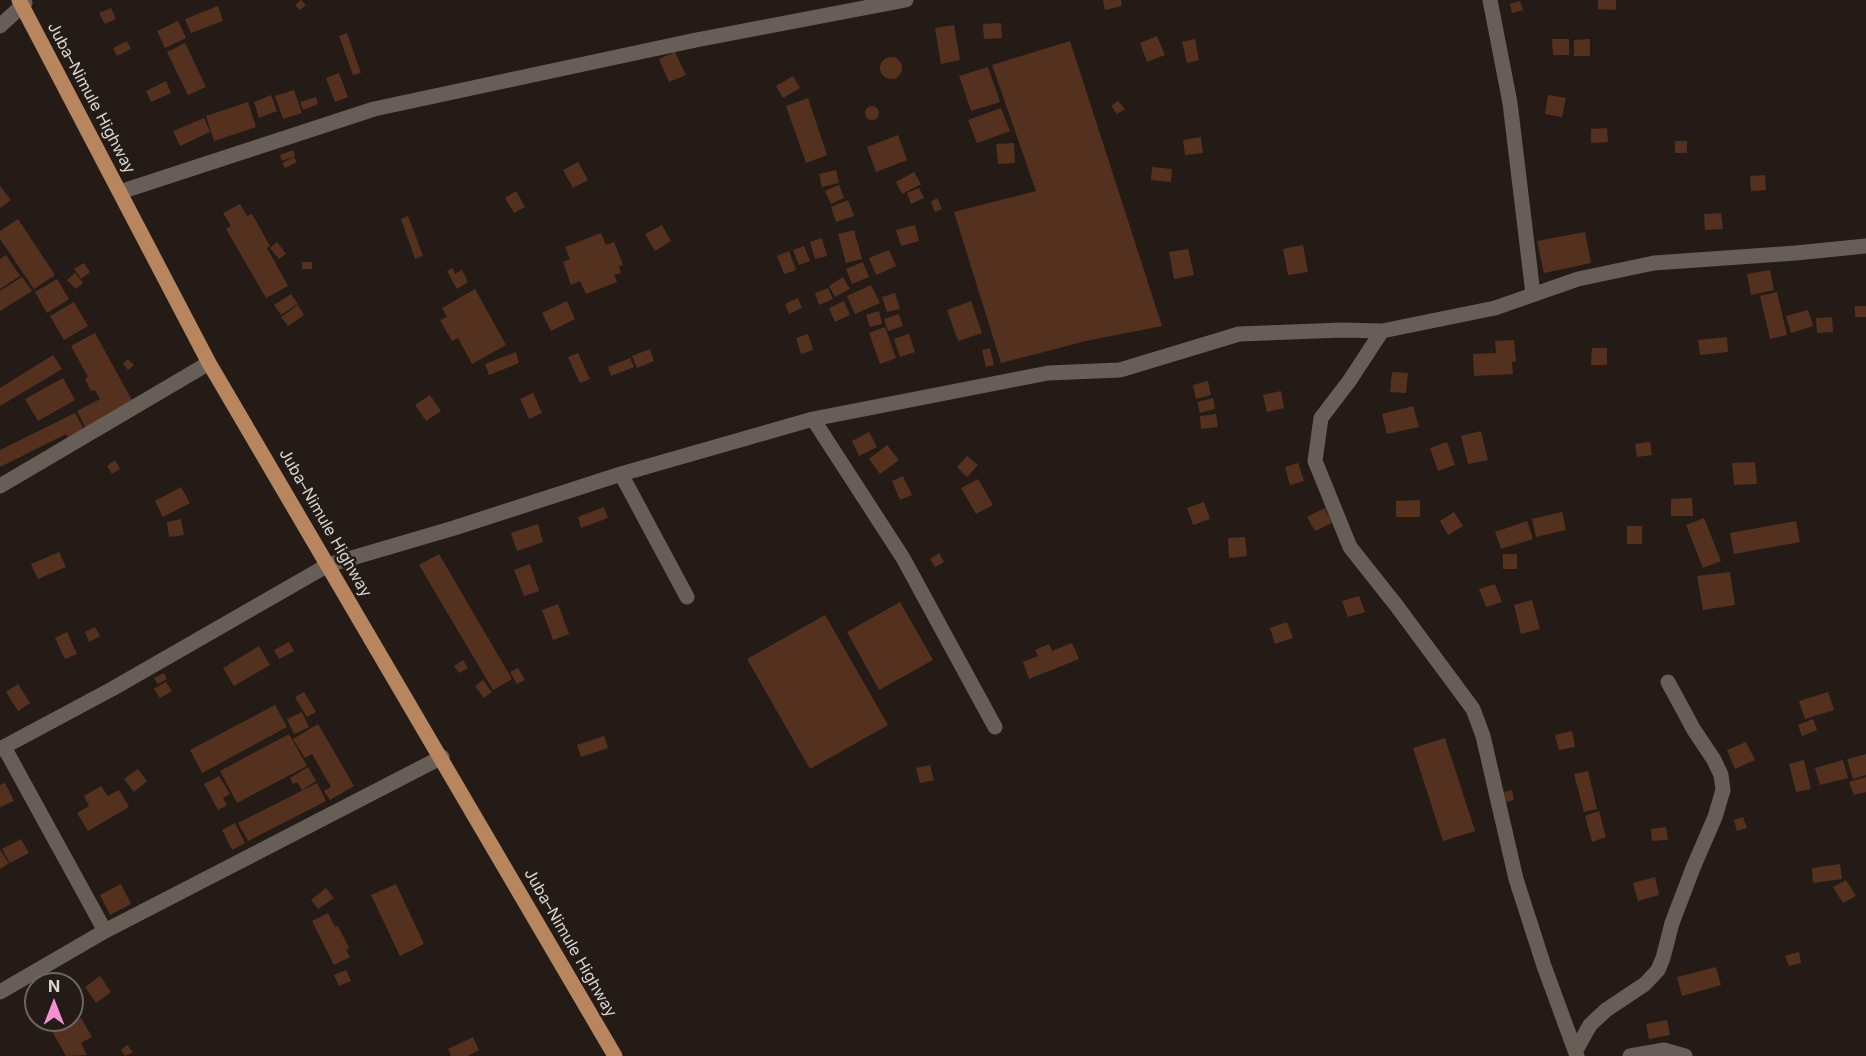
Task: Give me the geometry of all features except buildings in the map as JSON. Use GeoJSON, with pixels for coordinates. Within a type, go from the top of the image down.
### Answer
{"type":"FeatureCollection","features":[{"type":"Feature","properties":{"kind":"main road","name":"Juba–Nimule Highway"},"geometry":{"type":"LineString","coordinates":[[22,2],[209,363],[442,757],[615,1056]]}},
{"type":"Feature","properties":{"kind":"street"},"geometry":{"type":"LineString","coordinates":[[120,192],[374,110],[696,40],[906,0]]}},
{"type":"Feature","properties":{"kind":"street"},"geometry":{"type":"LineString","coordinates":[[1490,0],[1510,103],[1533,294]]}},
{"type":"Feature","properties":{"kind":"street"},"geometry":{"type":"LineString","coordinates":[[0,26],[22,2]]}},
{"type":"Feature","properties":{"kind":"street"},"geometry":{"type":"LineString","coordinates":[[105,931],[2,748],[112,689],[328,565],[454,528],[621,474],[813,419],[1048,373],[1120,370],[1239,334],[1342,330],[1382,331],[1495,308],[1578,279],[1654,262],[1866,246]]}},
{"type":"Feature","properties":{"kind":"street"},"geometry":{"type":"LineString","coordinates":[[1382,331],[1350,380],[1321,418],[1315,461],[1350,547],[1473,709],[1483,736],[1516,879],[1544,966],[1576,1053]]}},
{"type":"Feature","properties":{"kind":"street"},"geometry":{"type":"LineString","coordinates":[[0,486],[209,363]]}},
{"type":"Feature","properties":{"kind":"street"},"geometry":{"type":"LineString","coordinates":[[813,419],[903,558],[996,727]]}},
{"type":"Feature","properties":{"kind":"street"},"geometry":{"type":"LineString","coordinates":[[621,474],[687,597]]}},
{"type":"Feature","properties":{"kind":"street"},"geometry":{"type":"LineString","coordinates":[[1576,1053],[1590,1025],[1606,1010],[1645,984],[1658,970],[1672,923],[1715,817],[1723,790],[1721,775],[1714,760],[1694,730],[1668,682]]}},
{"type":"Feature","properties":{"kind":"street"},"geometry":{"type":"LineString","coordinates":[[0,992],[105,931],[442,757]]}},
{"type":"Feature","properties":{"kind":"street"},"geometry":{"type":"LineString","coordinates":[[1630,1056],[1664,1050],[1686,1056]]}}]}
